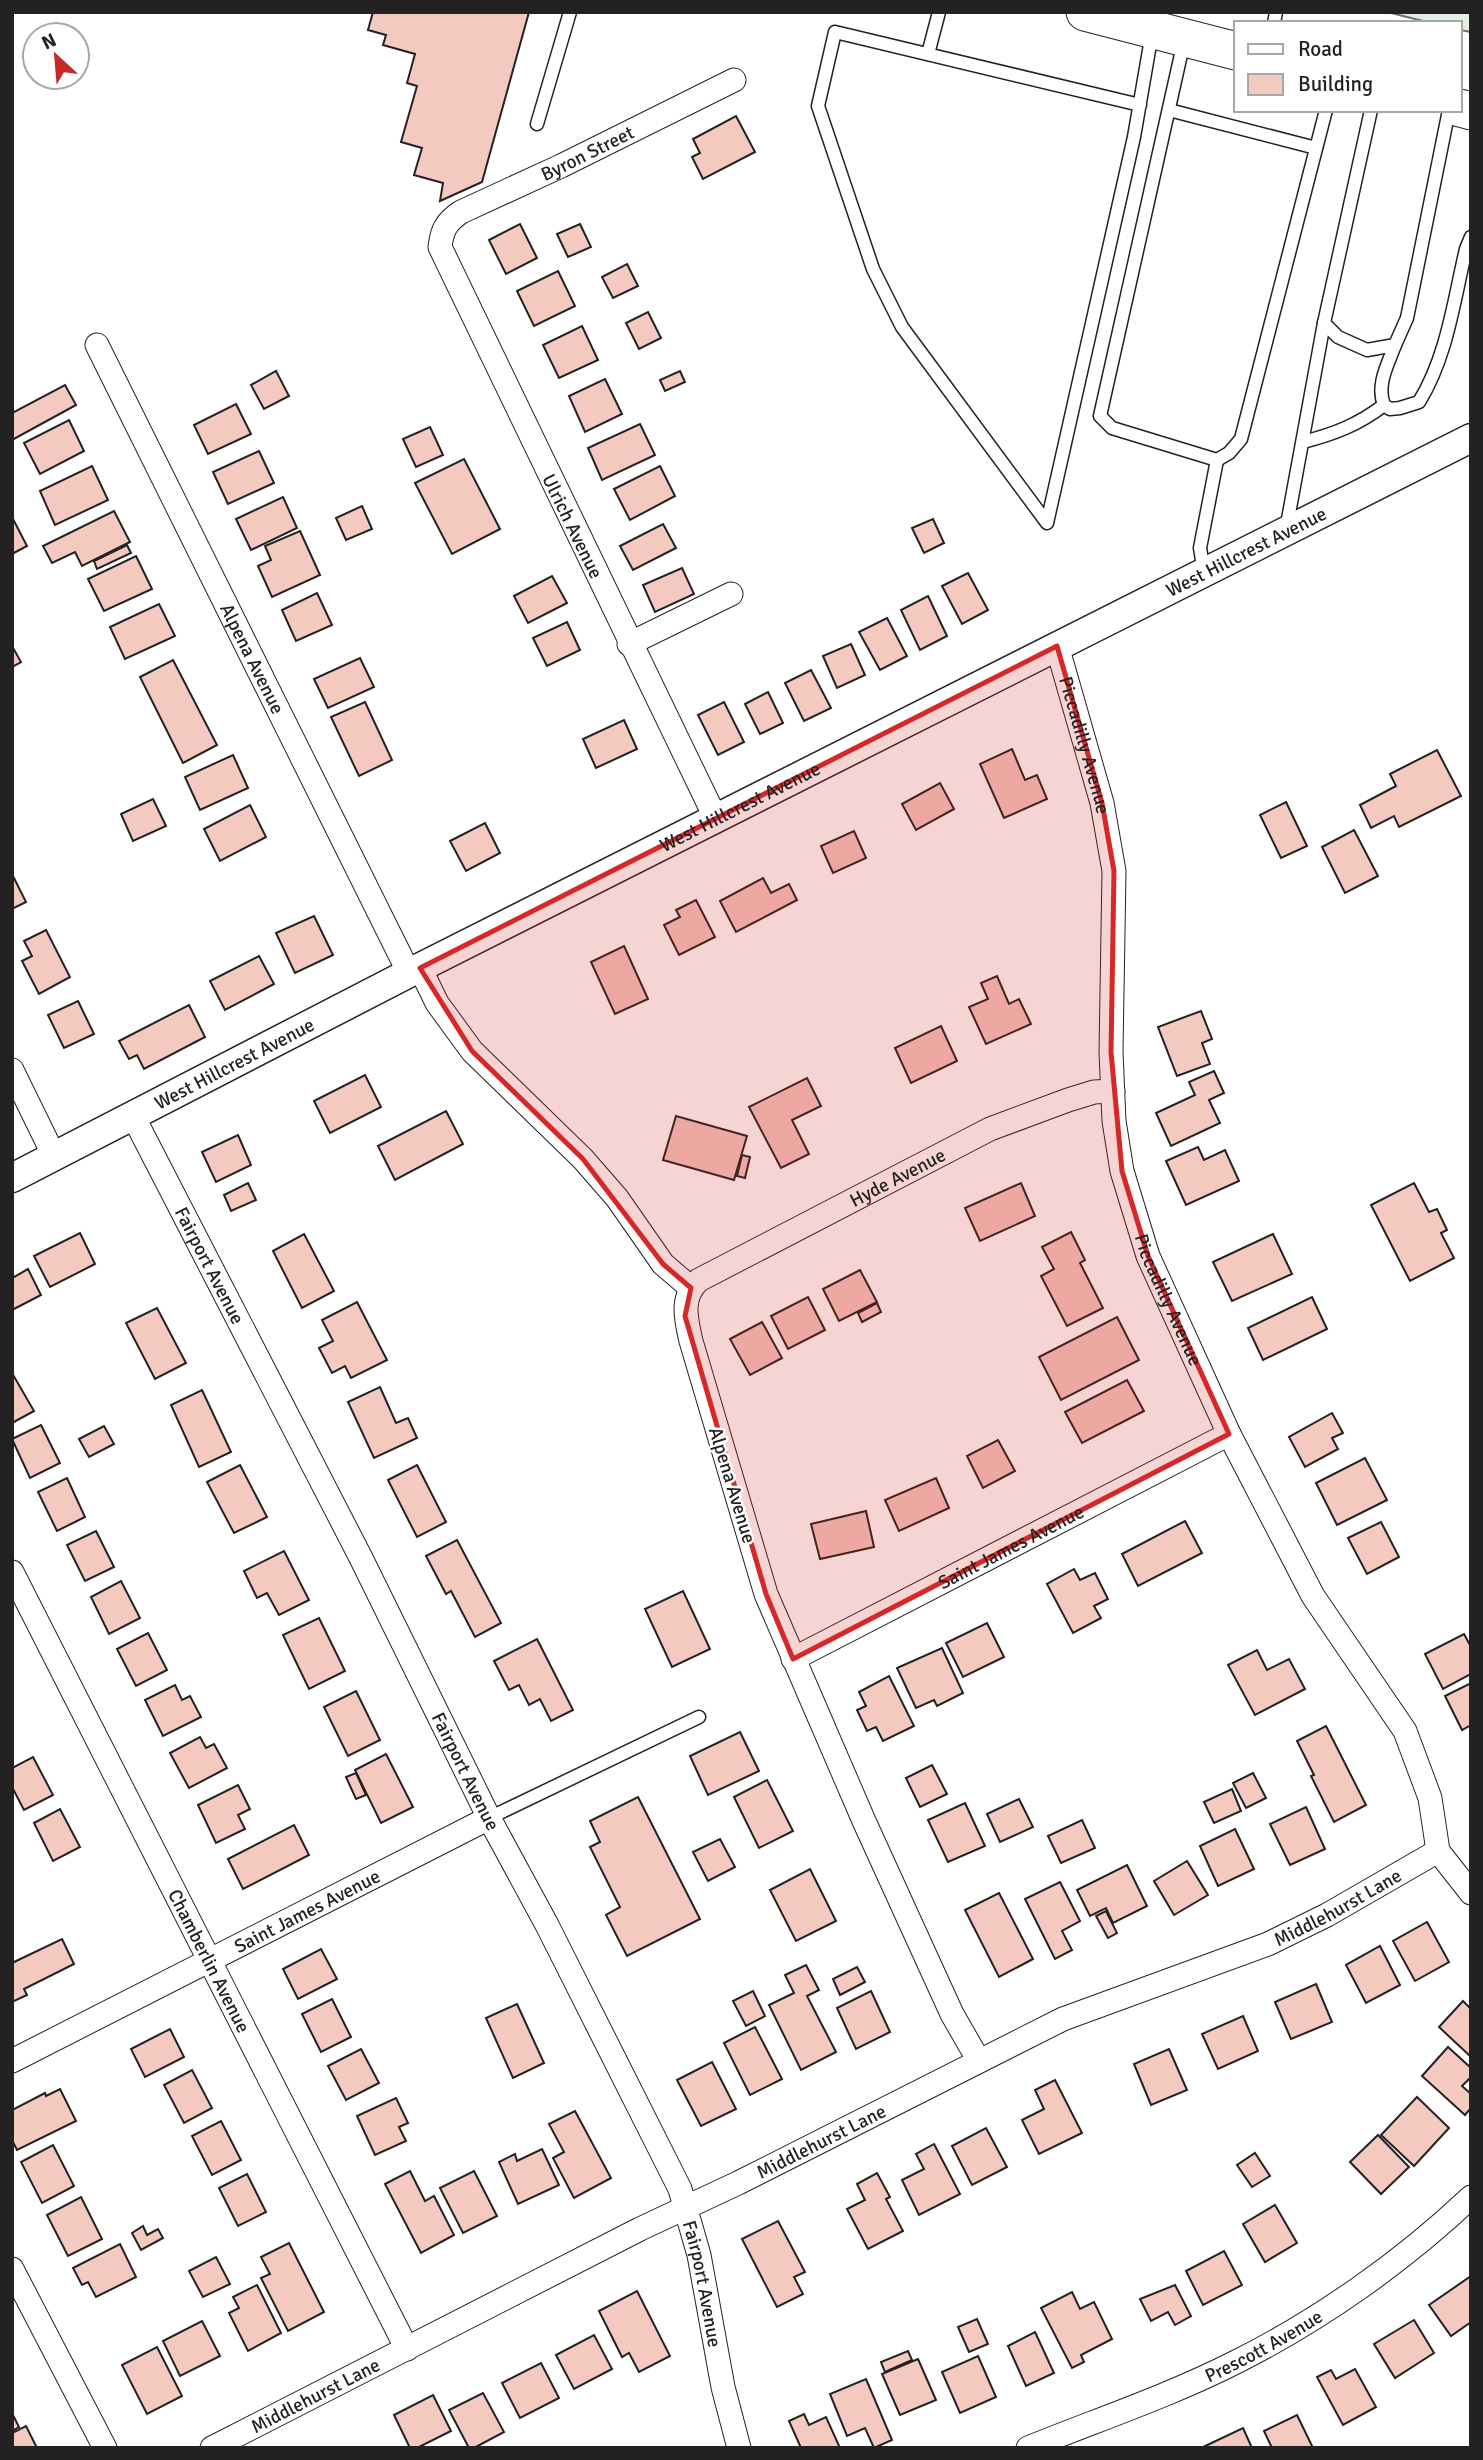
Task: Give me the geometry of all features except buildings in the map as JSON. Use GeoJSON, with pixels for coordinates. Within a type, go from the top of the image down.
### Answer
{"type":"FeatureCollection","features":[{"type":"Feature","properties":{"kind":"main road"},"geometry":{"type":"LineString","coordinates":[[1085,12],[1234,50]]}},
{"type":"Feature","properties":{"kind":"street","name":"Byron Street"},"geometry":{"type":"LineString","coordinates":[[442,229],[461,212],[561,166],[734,80]]}},
{"type":"Feature","properties":{"kind":"street","name":"Ulrich Avenue"},"geometry":{"type":"LineString","coordinates":[[442,229],[440,247],[444,258],[716,819]]}},
{"type":"Feature","properties":{"kind":"street","name":"Alpena Avenue"},"geometry":{"type":"LineString","coordinates":[[97,345],[414,970],[472,1051],[583,1159],[617,1198],[663,1264],[691,1288],[685,1316],[691,1341],[766,1594],[864,1821],[952,2014],[979,2061]]}},
{"type":"Feature","properties":{"kind":"street","name":"West Hillcrest Avenue"},"geometry":{"type":"LineString","coordinates":[[12,1178],[414,970],[1471,438]]}},
{"type":"Feature","properties":{"kind":"street"},"geometry":{"type":"LineString","coordinates":[[629,643],[731,594]]}},
{"type":"Feature","properties":{"kind":"street","name":"Piccadilly Avenue"},"geometry":{"type":"LineString","coordinates":[[1057,646],[1102,803],[1114,871],[1111,1052],[1114,1121],[1122,1171],[1148,1256],[1229,1434],[1313,1596],[1405,1731],[1430,1798],[1438,1851],[1471,1893]]}},
{"type":"Feature","properties":{"kind":"street"},"geometry":{"type":"LineString","coordinates":[[12,1070],[54,1156]]}},
{"type":"Feature","properties":{"kind":"street","name":"Hyde Avenue"},"geometry":{"type":"LineString","coordinates":[[691,1288],[699,1280],[990,1129],[1068,1100],[1094,1092],[1113,1091]]}},
{"type":"Feature","properties":{"kind":"street","name":"Fairport Avenue"},"geometry":{"type":"LineString","coordinates":[[133,1116],[674,2177],[699,2255],[723,2387],[739,2448]]}},
{"type":"Feature","properties":{"kind":"street","name":"Saint James Avenue"},"geometry":{"type":"LineString","coordinates":[[793,1659],[1229,1434]]}},
{"type":"Feature","properties":{"kind":"street","name":"Chamberlin Avenue"},"geometry":{"type":"LineString","coordinates":[[12,1572],[407,2349]]}},
{"type":"Feature","properties":{"kind":"street","name":"Saint James Avenue"},"geometry":{"type":"LineString","coordinates":[[12,2061],[489,1818]]}},
{"type":"Feature","properties":{"kind":"street","name":"Middlehurst Lane"},"geometry":{"type":"LineString","coordinates":[[212,2448],[1063,2019],[1268,1944],[1327,1915],[1438,1851]]}},
{"type":"Feature","properties":{"kind":"street","name":"Prescott Avenue"},"geometry":{"type":"LineString","coordinates":[[1028,2448],[1191,2383],[1281,2338],[1363,2285],[1471,2197]]}},
{"type":"Feature","properties":{"kind":"street"},"geometry":{"type":"LineString","coordinates":[[12,2269],[105,2448]]}},
{"type":"Feature","properties":{"kind":"lane"},"geometry":{"type":"LineString","coordinates":[[537,124],[570,12]]}},
{"type":"Feature","properties":{"kind":"lane"},"geometry":{"type":"LineString","coordinates":[[929,54],[939,12]]}},
{"type":"Feature","properties":{"kind":"lane"},"geometry":{"type":"LineString","coordinates":[[1140,105],[835,32],[818,106],[873,269],[902,327],[1047,523],[1140,105],[1169,34]]}},
{"type":"Feature","properties":{"kind":"lane"},"geometry":{"type":"LineString","coordinates":[[1169,34],[1169,110],[1100,415],[1112,428],[1217,460],[1229,453],[1241,439],[1326,112]]}},
{"type":"Feature","properties":{"kind":"lane"},"geometry":{"type":"LineString","coordinates":[[1169,110],[1317,148]]}},
{"type":"Feature","properties":{"kind":"lane"},"geometry":{"type":"LineString","coordinates":[[1286,530],[1324,323],[1371,112]]}},
{"type":"Feature","properties":{"kind":"lane"},"geometry":{"type":"LineString","coordinates":[[1449,112],[1407,318],[1381,384],[1381,397],[1384,405],[1390,409],[1419,402],[1430,383],[1443,346],[1471,237]]}},
{"type":"Feature","properties":{"kind":"lane"},"geometry":{"type":"LineString","coordinates":[[1324,323],[1338,337],[1367,350],[1395,345]]}},
{"type":"Feature","properties":{"kind":"lane"},"geometry":{"type":"LineString","coordinates":[[1303,442],[1335,434],[1363,421],[1384,405]]}},
{"type":"Feature","properties":{"kind":"lane"},"geometry":{"type":"LineString","coordinates":[[1204,572],[1200,548],[1217,460]]}},
{"type":"Feature","properties":{"kind":"lane"},"geometry":{"type":"LineString","coordinates":[[489,1818],[699,1717]]}},
{"type":"Feature","properties":{"kind":"highlighted area"},"geometry":{"type":"Polygon","coordinates":[[[1057,646],[1102,803],[1114,871],[1111,1052],[1122,1171],[1148,1256],[1229,1434],[793,1659],[766,1594],[685,1316],[691,1288],[663,1264],[583,1159],[472,1051],[420,968],[1057,646]]]}},
{"type":"Feature","properties":{"kind":"green space"},"geometry":{"type":"Polygon","coordinates":[[[1387,12],[1471,12],[1471,32],[1462,30],[1462,21],[1423,21],[1387,12]]]}}]}
